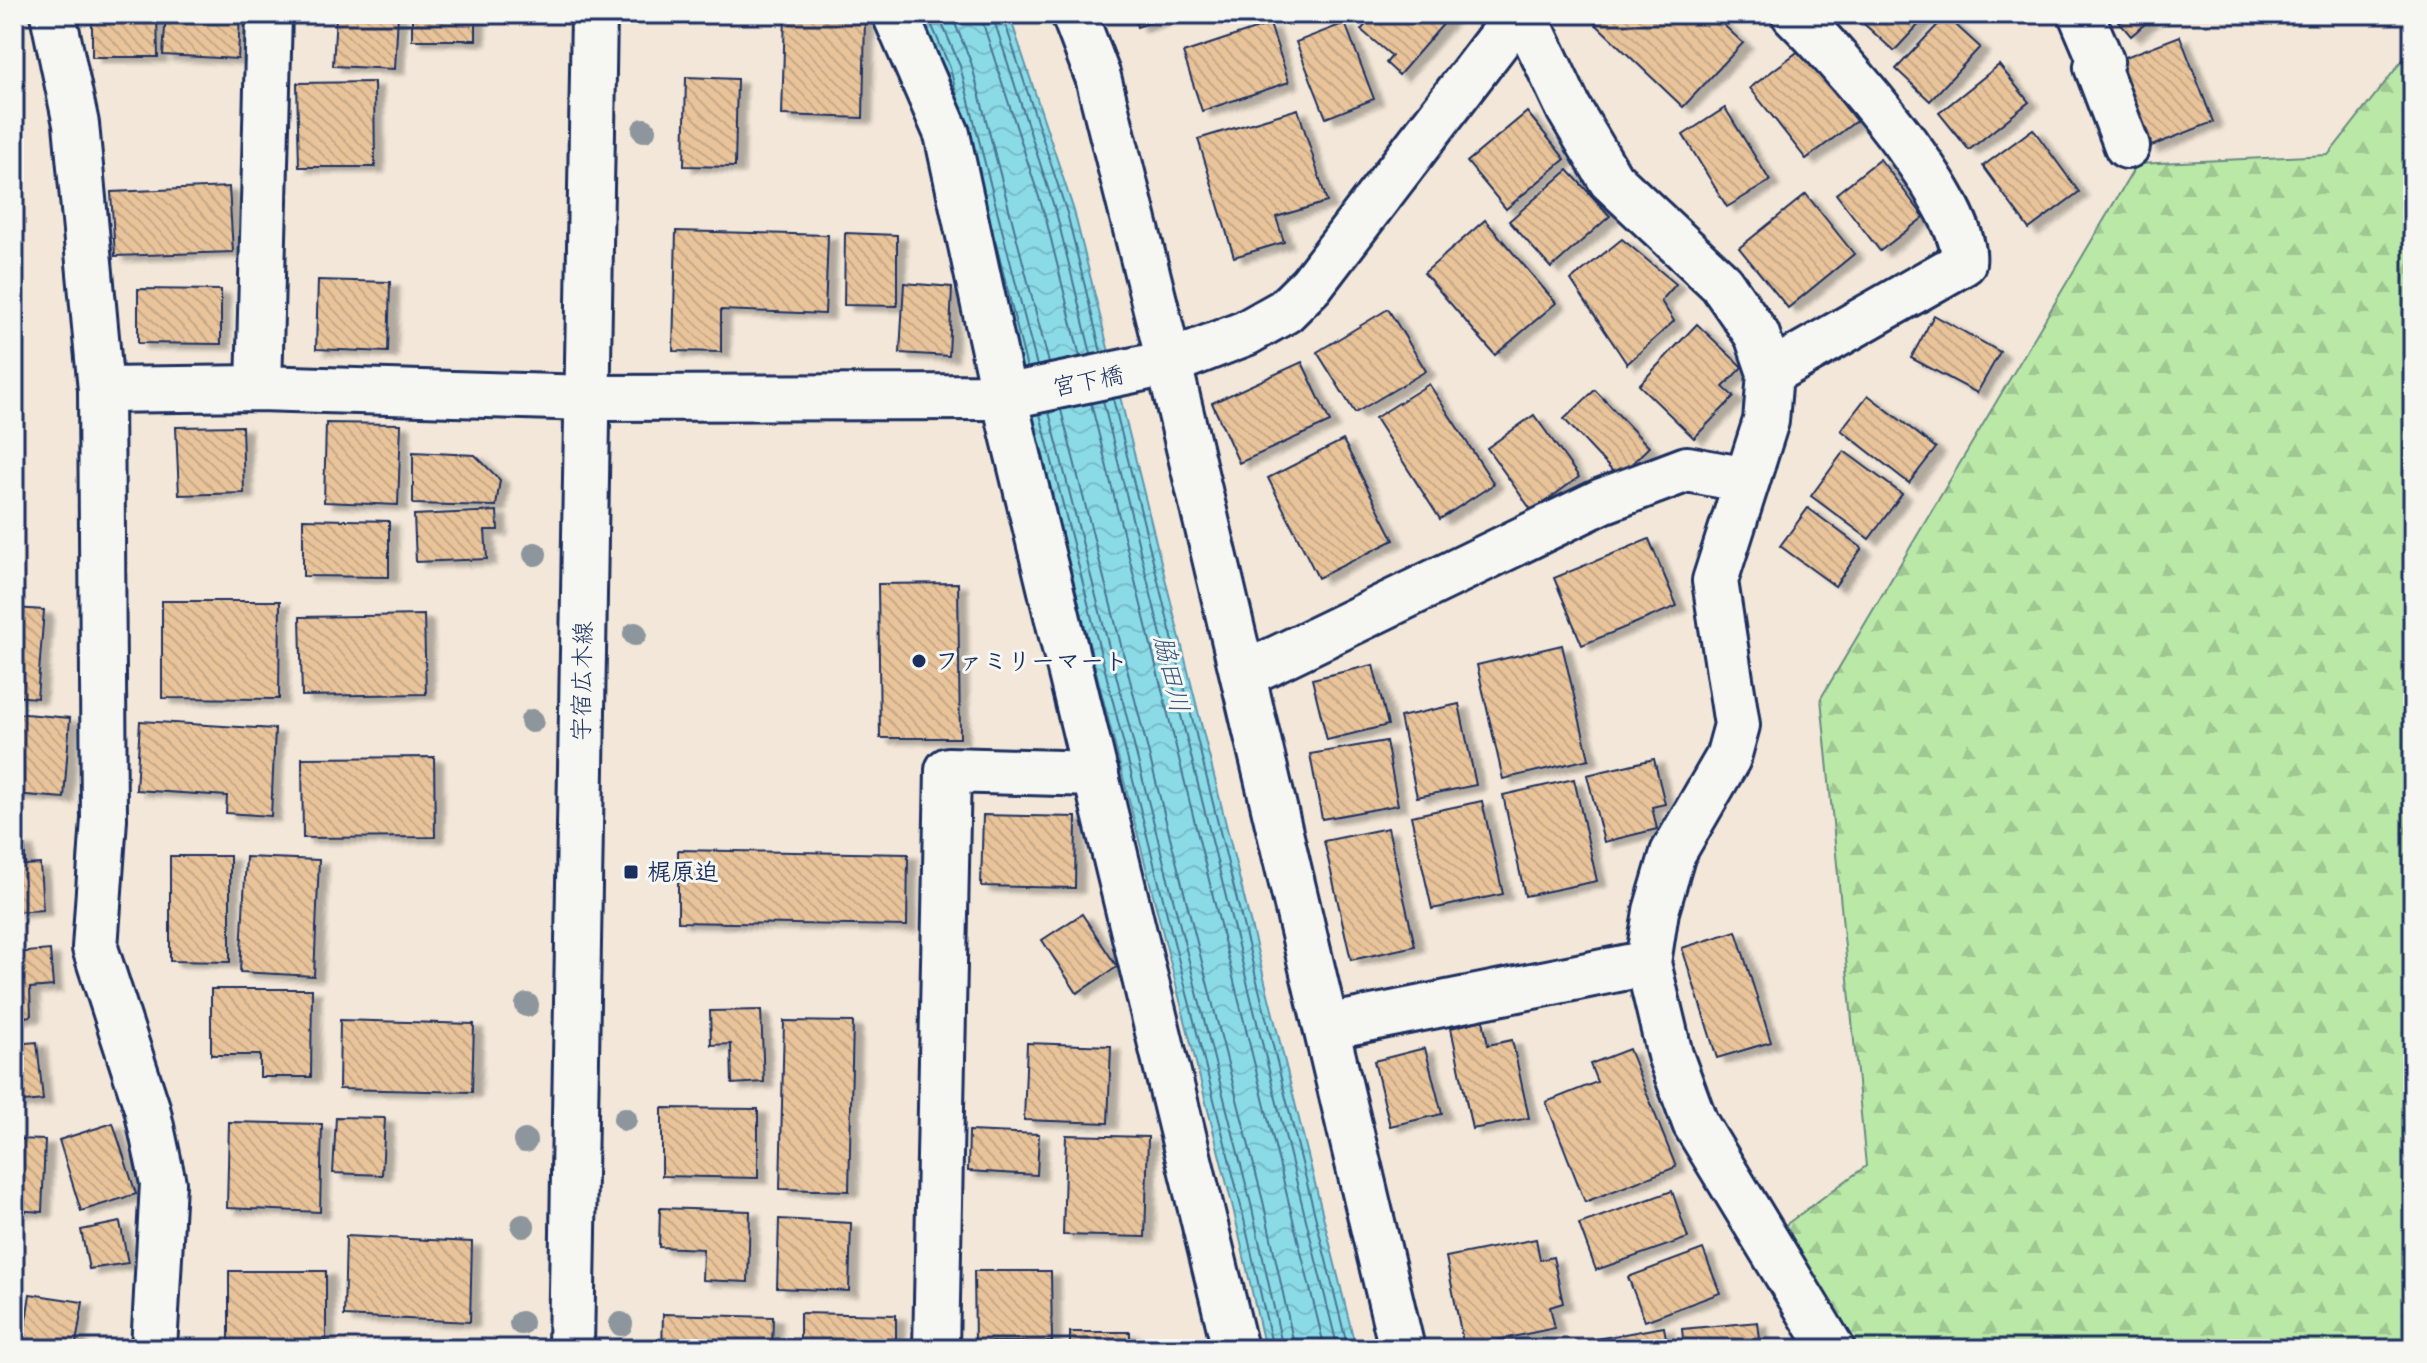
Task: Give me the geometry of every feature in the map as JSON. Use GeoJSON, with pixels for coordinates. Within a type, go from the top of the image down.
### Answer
{"type":"FeatureCollection","features":[{"type":"Feature","properties":{"kind":"street"},"geometry":{"type":"LineString","coordinates":[[53,14],[76,124],[101,390],[104,819],[95,948],[147,1108],[163,1183],[154,1349]]}},
{"type":"Feature","properties":{"kind":"street"},"geometry":{"type":"LineString","coordinates":[[259,388],[269,14]]}},
{"type":"Feature","properties":{"kind":"street","name":"宇宿広木線"},"geometry":{"type":"LineString","coordinates":[[571,1349],[594,14]]}},
{"type":"Feature","properties":{"kind":"street"},"geometry":{"type":"LineString","coordinates":[[895,14],[947,134],[1013,396],[1096,774],[1235,1349]]}},
{"type":"Feature","properties":{"kind":"street"},"geometry":{"type":"LineString","coordinates":[[1074,14],[1098,77],[1162,366],[1245,674],[1402,1349]]}},
{"type":"Feature","properties":{"kind":"street"},"geometry":{"type":"LineString","coordinates":[[1521,14],[1569,109],[1611,180],[1721,283],[1757,335],[1770,373],[1766,421],[1715,581],[1737,725],[1728,758],[1673,853],[1656,911],[1648,963],[1670,1055],[1695,1123],[1832,1349]]}},
{"type":"Feature","properties":{"kind":"street","name":"宮下橋"},"geometry":{"type":"LineString","coordinates":[[101,390],[259,388],[588,398],[1013,396],[1162,366],[1246,333],[1285,311],[1303,294],[1521,14]]}},
{"type":"Feature","properties":{"kind":"street"},"geometry":{"type":"LineString","coordinates":[[1770,373],[1963,263],[1965,248],[1947,204],[1905,145],[1827,47],[1794,14]]}},
{"type":"Feature","properties":{"kind":"street"},"geometry":{"type":"LineString","coordinates":[[2081,14],[2101,61],[2097,67],[2127,146]]}},
{"type":"Feature","properties":{"kind":"street"},"geometry":{"type":"LineString","coordinates":[[1245,674],[1602,501],[1687,469],[1747,480]]}},
{"type":"Feature","properties":{"kind":"street"},"geometry":{"type":"LineString","coordinates":[[936,1349],[948,770],[1096,774]]}},
{"type":"Feature","properties":{"kind":"street"},"geometry":{"type":"LineString","coordinates":[[1327,1027],[1648,963]]}},
{"type":"Feature","properties":{"kind":"green space"},"geometry":{"type":"Polygon","coordinates":[[[2413,47],[2413,1349],[1854,1349],[1784,1226],[1866,1166],[1821,698],[2137,164],[2328,155],[2413,47]]]}},
{"type":"Feature","properties":{"kind":"water","name":"脇田川"},"geometry":{"type":"Polygon","coordinates":[[[918,14],[1009,14],[1074,211],[1356,1349],[1265,1349],[1233,1208],[943,71],[918,14]]]}},
{"type":"Feature","properties":{"kind":"building"},"geometry":{"type":"Polygon","coordinates":[[[92,14],[157,14],[158,57],[92,57],[92,14]]]}},
{"type":"Feature","properties":{"kind":"building"},"geometry":{"type":"Polygon","coordinates":[[[166,14],[240,14],[238,59],[163,55],[166,14]]]}},
{"type":"Feature","properties":{"kind":"building"},"geometry":{"type":"Polygon","coordinates":[[[336,14],[398,14],[395,69],[333,66],[336,14]]]}},
{"type":"Feature","properties":{"kind":"building"},"geometry":{"type":"Polygon","coordinates":[[[412,14],[476,14],[476,40],[412,40],[412,14]]]}},
{"type":"Feature","properties":{"kind":"building"},"geometry":{"type":"Polygon","coordinates":[[[785,14],[865,16],[863,118],[782,115],[785,14]]]}},
{"type":"Feature","properties":{"kind":"building"},"geometry":{"type":"Polygon","coordinates":[[[1133,14],[1176,14],[1137,27],[1133,14]]]}},
{"type":"Feature","properties":{"kind":"building"},"geometry":{"type":"Polygon","coordinates":[[[1375,14],[1452,14],[1399,75],[1386,63],[1392,56],[1361,30],[1375,14]]]}},
{"type":"Feature","properties":{"kind":"building"},"geometry":{"type":"Polygon","coordinates":[[[1585,14],[1712,14],[1743,43],[1683,107],[1585,14]]]}},
{"type":"Feature","properties":{"kind":"building"},"geometry":{"type":"Polygon","coordinates":[[[1853,14],[1916,14],[1923,20],[1894,51],[1853,14]]]}},
{"type":"Feature","properties":{"kind":"building"},"geometry":{"type":"Polygon","coordinates":[[[2112,14],[2156,14],[2131,36],[2112,14]]]}},
{"type":"Feature","properties":{"kind":"building"},"geometry":{"type":"Polygon","coordinates":[[[1946,16],[1980,47],[1930,101],[1896,69],[1946,16]]]}},
{"type":"Feature","properties":{"kind":"building"},"geometry":{"type":"Polygon","coordinates":[[[1345,23],[1374,99],[1326,118],[1296,42],[1345,23]]]}},
{"type":"Feature","properties":{"kind":"building"},"geometry":{"type":"Polygon","coordinates":[[[1270,24],[1289,82],[1202,111],[1183,53],[1270,24]]]}},
{"type":"Feature","properties":{"kind":"building"},"geometry":{"type":"Polygon","coordinates":[[[2180,36],[2213,122],[2149,147],[2115,61],[2180,36]]]}},
{"type":"Feature","properties":{"kind":"building"},"geometry":{"type":"Polygon","coordinates":[[[1800,50],[1856,121],[1806,159],[1750,88],[1800,50]]]}},
{"type":"Feature","properties":{"kind":"building"},"geometry":{"type":"Polygon","coordinates":[[[1999,65],[2029,102],[1969,150],[1939,113],[1999,65]]]}},
{"type":"Feature","properties":{"kind":"building"},"geometry":{"type":"Polygon","coordinates":[[[686,77],[737,79],[735,167],[684,166],[686,77]]]}},
{"type":"Feature","properties":{"kind":"building"},"geometry":{"type":"Polygon","coordinates":[[[374,82],[375,167],[299,167],[297,83],[374,82]]]}},
{"type":"Feature","properties":{"kind":"building"},"geometry":{"type":"Polygon","coordinates":[[[1725,108],[1770,181],[1727,207],[1683,135],[1725,108]]]}},
{"type":"Feature","properties":{"kind":"building"},"geometry":{"type":"Polygon","coordinates":[[[1298,109],[1327,202],[1276,217],[1284,242],[1234,257],[1198,139],[1298,109]]]}},
{"type":"Feature","properties":{"kind":"building"},"geometry":{"type":"Polygon","coordinates":[[[1527,112],[1565,159],[1506,209],[1467,162],[1527,112]]]}},
{"type":"Feature","properties":{"kind":"building"},"geometry":{"type":"Polygon","coordinates":[[[2033,129],[2079,192],[2029,229],[1983,166],[2033,129]]]}},
{"type":"Feature","properties":{"kind":"building"},"geometry":{"type":"Polygon","coordinates":[[[1880,159],[1924,217],[1880,251],[1836,194],[1880,159]]]}},
{"type":"Feature","properties":{"kind":"building"},"geometry":{"type":"Polygon","coordinates":[[[1568,170],[1610,216],[1551,268],[1509,221],[1568,170]]]}},
{"type":"Feature","properties":{"kind":"building"},"geometry":{"type":"Polygon","coordinates":[[[229,187],[233,252],[115,256],[111,192],[229,187]]]}},
{"type":"Feature","properties":{"kind":"building"},"geometry":{"type":"Polygon","coordinates":[[[1806,194],[1854,254],[1788,308],[1739,248],[1806,194]]]}},
{"type":"Feature","properties":{"kind":"building"},"geometry":{"type":"Polygon","coordinates":[[[1485,220],[1556,303],[1495,355],[1424,273],[1485,220]]]}},
{"type":"Feature","properties":{"kind":"building"},"geometry":{"type":"Polygon","coordinates":[[[676,231],[828,235],[825,314],[721,310],[721,352],[673,351],[676,231]]]}},
{"type":"Feature","properties":{"kind":"building"},"geometry":{"type":"Polygon","coordinates":[[[845,233],[897,235],[897,306],[844,305],[845,233]]]}},
{"type":"Feature","properties":{"kind":"building"},"geometry":{"type":"Polygon","coordinates":[[[1622,239],[1676,284],[1661,301],[1674,321],[1627,364],[1571,280],[1622,239]]]}},
{"type":"Feature","properties":{"kind":"building"},"geometry":{"type":"Polygon","coordinates":[[[318,280],[390,282],[388,352],[316,349],[318,280]]]}},
{"type":"Feature","properties":{"kind":"building"},"geometry":{"type":"Polygon","coordinates":[[[904,283],[952,287],[949,356],[900,353],[904,283]]]}},
{"type":"Feature","properties":{"kind":"building"},"geometry":{"type":"Polygon","coordinates":[[[138,289],[221,290],[221,344],[138,343],[138,289]]]}},
{"type":"Feature","properties":{"kind":"building"},"geometry":{"type":"Polygon","coordinates":[[[1388,309],[1426,371],[1355,413],[1317,352],[1388,309]]]}},
{"type":"Feature","properties":{"kind":"building"},"geometry":{"type":"Polygon","coordinates":[[[1934,315],[2000,352],[1977,393],[1911,358],[1934,315]]]}},
{"type":"Feature","properties":{"kind":"building"},"geometry":{"type":"Polygon","coordinates":[[[1697,324],[1742,367],[1723,387],[1734,397],[1694,438],[1639,385],[1697,324]]]}},
{"type":"Feature","properties":{"kind":"building"},"geometry":{"type":"Polygon","coordinates":[[[1302,362],[1330,422],[1239,463],[1212,403],[1302,362]]]}},
{"type":"Feature","properties":{"kind":"building"},"geometry":{"type":"Polygon","coordinates":[[[1429,384],[1494,484],[1440,519],[1375,418],[1429,384]]]}},
{"type":"Feature","properties":{"kind":"building"},"geometry":{"type":"Polygon","coordinates":[[[1595,390],[1649,447],[1618,477],[1564,419],[1595,390]]]}},
{"type":"Feature","properties":{"kind":"building"},"geometry":{"type":"Polygon","coordinates":[[[1868,395],[1936,448],[1909,483],[1841,430],[1868,395]]]}},
{"type":"Feature","properties":{"kind":"building"},"geometry":{"type":"Polygon","coordinates":[[[1534,415],[1579,477],[1532,511],[1487,448],[1534,415]]]}},
{"type":"Feature","properties":{"kind":"building"},"geometry":{"type":"Polygon","coordinates":[[[326,423],[401,424],[398,505],[324,502],[326,423]]]}},
{"type":"Feature","properties":{"kind":"building"},"geometry":{"type":"Polygon","coordinates":[[[242,426],[244,493],[179,495],[176,427],[242,426]]]}},
{"type":"Feature","properties":{"kind":"building"},"geometry":{"type":"Polygon","coordinates":[[[1343,440],[1394,540],[1318,578],[1268,478],[1343,440]]]}},
{"type":"Feature","properties":{"kind":"building"},"geometry":{"type":"Polygon","coordinates":[[[1844,451],[1902,494],[1869,539],[1811,496],[1844,451]]]}},
{"type":"Feature","properties":{"kind":"building"},"geometry":{"type":"Polygon","coordinates":[[[413,452],[475,455],[500,480],[496,506],[413,504],[413,452]]]}},
{"type":"Feature","properties":{"kind":"building"},"geometry":{"type":"Polygon","coordinates":[[[1808,508],[1862,548],[1835,586],[1780,546],[1808,508]]]}},
{"type":"Feature","properties":{"kind":"building"},"geometry":{"type":"Polygon","coordinates":[[[497,511],[498,530],[485,530],[487,559],[416,562],[414,515],[497,511]]]}},
{"type":"Feature","properties":{"kind":"building"},"geometry":{"type":"Polygon","coordinates":[[[303,519],[389,521],[389,577],[303,576],[303,519]]]}},
{"type":"Feature","properties":{"kind":"building"},"geometry":{"type":"Polygon","coordinates":[[[1649,539],[1677,606],[1582,645],[1554,578],[1649,539]]]}},
{"type":"Feature","properties":{"kind":"building","name":"ファミリーマート"},"geometry":{"type":"Polygon","coordinates":[[[958,583],[960,738],[880,738],[878,584],[958,583]]]}},
{"type":"Feature","properties":{"kind":"building"},"geometry":{"type":"Polygon","coordinates":[[[162,601],[280,601],[279,699],[162,698],[162,601]]]}},
{"type":"Feature","properties":{"kind":"building"},"geometry":{"type":"Polygon","coordinates":[[[14,608],[44,610],[37,698],[14,696],[14,608]]]}},
{"type":"Feature","properties":{"kind":"building"},"geometry":{"type":"Polygon","coordinates":[[[424,615],[426,694],[302,696],[300,617],[424,615]]]}},
{"type":"Feature","properties":{"kind":"building"},"geometry":{"type":"Polygon","coordinates":[[[1562,645],[1589,759],[1503,779],[1477,665],[1562,645]]]}},
{"type":"Feature","properties":{"kind":"building"},"geometry":{"type":"Polygon","coordinates":[[[1373,665],[1388,725],[1327,740],[1312,679],[1373,665]]]}},
{"type":"Feature","properties":{"kind":"building"},"geometry":{"type":"Polygon","coordinates":[[[1459,704],[1476,785],[1417,797],[1400,717],[1459,704]]]}},
{"type":"Feature","properties":{"kind":"building"},"geometry":{"type":"Polygon","coordinates":[[[14,713],[70,718],[64,798],[14,794],[14,713]]]}},
{"type":"Feature","properties":{"kind":"building"},"geometry":{"type":"Polygon","coordinates":[[[140,721],[275,729],[271,816],[226,813],[227,796],[136,790],[140,721]]]}},
{"type":"Feature","properties":{"kind":"building"},"geometry":{"type":"Polygon","coordinates":[[[1386,741],[1398,805],[1322,819],[1310,754],[1386,741]]]}},
{"type":"Feature","properties":{"kind":"building"},"geometry":{"type":"Polygon","coordinates":[[[434,757],[435,837],[303,838],[302,758],[434,757]]]}},
{"type":"Feature","properties":{"kind":"building"},"geometry":{"type":"Polygon","coordinates":[[[1654,759],[1665,804],[1652,807],[1657,829],[1604,842],[1587,775],[1654,759]]]}},
{"type":"Feature","properties":{"kind":"building"},"geometry":{"type":"Polygon","coordinates":[[[1574,779],[1597,881],[1525,896],[1503,795],[1574,779]]]}},
{"type":"Feature","properties":{"kind":"building"},"geometry":{"type":"Polygon","coordinates":[[[1482,801],[1503,894],[1432,909],[1411,816],[1482,801]]]}},
{"type":"Feature","properties":{"kind":"building"},"geometry":{"type":"Polygon","coordinates":[[[983,815],[1076,817],[1075,888],[981,886],[983,815]]]}},
{"type":"Feature","properties":{"kind":"building"},"geometry":{"type":"Polygon","coordinates":[[[1388,828],[1415,946],[1351,960],[1324,841],[1388,828]]]}},
{"type":"Feature","properties":{"kind":"building"},"geometry":{"type":"Polygon","coordinates":[[[24,842],[25,865],[40,864],[43,910],[14,912],[14,843],[24,842]]]}},
{"type":"Feature","properties":{"kind":"building"},"geometry":{"type":"Polygon","coordinates":[[[678,850],[908,854],[907,926],[678,922],[678,850]]]}},
{"type":"Feature","properties":{"kind":"building"},"geometry":{"type":"Polygon","coordinates":[[[170,856],[230,856],[230,962],[170,961],[170,856]]]}},
{"type":"Feature","properties":{"kind":"building"},"geometry":{"type":"Polygon","coordinates":[[[246,857],[319,860],[314,976],[240,972],[246,857]]]}},
{"type":"Feature","properties":{"kind":"building"},"geometry":{"type":"Polygon","coordinates":[[[1082,914],[1117,967],[1077,993],[1042,940],[1082,914]]]}},
{"type":"Feature","properties":{"kind":"building"},"geometry":{"type":"Polygon","coordinates":[[[1736,931],[1771,1042],[1717,1058],[1682,948],[1736,931]]]}},
{"type":"Feature","properties":{"kind":"building"},"geometry":{"type":"Polygon","coordinates":[[[50,950],[53,986],[30,988],[31,1016],[14,1018],[14,953],[50,950]]]}},
{"type":"Feature","properties":{"kind":"building"},"geometry":{"type":"Polygon","coordinates":[[[211,989],[312,989],[311,1077],[260,1077],[260,1055],[211,1055],[211,989]]]}},
{"type":"Feature","properties":{"kind":"building"},"geometry":{"type":"Polygon","coordinates":[[[761,1010],[764,1082],[732,1084],[731,1044],[711,1045],[710,1011],[761,1010]]]}},
{"type":"Feature","properties":{"kind":"building"},"geometry":{"type":"Polygon","coordinates":[[[340,1020],[474,1024],[472,1092],[339,1089],[340,1020]]]}},
{"type":"Feature","properties":{"kind":"building"},"geometry":{"type":"Polygon","coordinates":[[[1483,1020],[1488,1045],[1512,1040],[1529,1118],[1472,1129],[1451,1028],[1483,1020]]]}},
{"type":"Feature","properties":{"kind":"building"},"geometry":{"type":"Polygon","coordinates":[[[784,1021],[853,1022],[849,1191],[780,1189],[784,1021]]]}},
{"type":"Feature","properties":{"kind":"building"},"geometry":{"type":"Polygon","coordinates":[[[37,1042],[43,1100],[14,1103],[14,1044],[37,1042]]]}},
{"type":"Feature","properties":{"kind":"building"},"geometry":{"type":"Polygon","coordinates":[[[1027,1043],[1111,1046],[1108,1123],[1024,1120],[1027,1043]]]}},
{"type":"Feature","properties":{"kind":"building"},"geometry":{"type":"Polygon","coordinates":[[[1425,1048],[1442,1114],[1390,1126],[1374,1061],[1425,1048]]]}},
{"type":"Feature","properties":{"kind":"building"},"geometry":{"type":"Polygon","coordinates":[[[1629,1049],[1676,1167],[1585,1202],[1546,1102],[1597,1082],[1590,1064],[1629,1049]]]}},
{"type":"Feature","properties":{"kind":"building"},"geometry":{"type":"Polygon","coordinates":[[[662,1108],[758,1109],[758,1178],[662,1176],[662,1108]]]}},
{"type":"Feature","properties":{"kind":"building"},"geometry":{"type":"Polygon","coordinates":[[[336,1117],[385,1118],[382,1175],[333,1173],[336,1117]]]}},
{"type":"Feature","properties":{"kind":"building"},"geometry":{"type":"Polygon","coordinates":[[[229,1122],[322,1124],[320,1212],[227,1208],[229,1122]]]}},
{"type":"Feature","properties":{"kind":"building"},"geometry":{"type":"Polygon","coordinates":[[[113,1123],[136,1194],[81,1211],[59,1140],[113,1123]]]}},
{"type":"Feature","properties":{"kind":"building"},"geometry":{"type":"Polygon","coordinates":[[[969,1131],[1039,1134],[1037,1175],[968,1171],[969,1131]]]}},
{"type":"Feature","properties":{"kind":"building"},"geometry":{"type":"Polygon","coordinates":[[[1066,1135],[1148,1137],[1145,1237],[1063,1235],[1066,1135]]]}},
{"type":"Feature","properties":{"kind":"building"},"geometry":{"type":"Polygon","coordinates":[[[14,1139],[45,1140],[42,1212],[14,1210],[14,1139]]]}},
{"type":"Feature","properties":{"kind":"building"},"geometry":{"type":"Polygon","coordinates":[[[1672,1191],[1688,1238],[1596,1270],[1579,1224],[1672,1191]]]}},
{"type":"Feature","properties":{"kind":"building"},"geometry":{"type":"Polygon","coordinates":[[[660,1208],[750,1211],[748,1282],[702,1280],[703,1249],[659,1247],[660,1208]]]}},
{"type":"Feature","properties":{"kind":"building"},"geometry":{"type":"Polygon","coordinates":[[[779,1219],[851,1223],[849,1291],[777,1288],[779,1219]]]}},
{"type":"Feature","properties":{"kind":"building"},"geometry":{"type":"Polygon","coordinates":[[[120,1222],[128,1263],[89,1269],[81,1230],[120,1222]]]}},
{"type":"Feature","properties":{"kind":"building"},"geometry":{"type":"Polygon","coordinates":[[[346,1236],[472,1242],[470,1322],[344,1316],[346,1236]]]}},
{"type":"Feature","properties":{"kind":"building"},"geometry":{"type":"Polygon","coordinates":[[[1536,1239],[1540,1260],[1553,1257],[1563,1303],[1550,1307],[1555,1328],[1464,1347],[1446,1257],[1536,1239]]]}},
{"type":"Feature","properties":{"kind":"building"},"geometry":{"type":"Polygon","coordinates":[[[1703,1249],[1720,1293],[1645,1321],[1628,1277],[1703,1249]]]}},
{"type":"Feature","properties":{"kind":"building"},"geometry":{"type":"Polygon","coordinates":[[[229,1271],[326,1271],[326,1341],[229,1341],[229,1271]]]}},
{"type":"Feature","properties":{"kind":"building"},"geometry":{"type":"Polygon","coordinates":[[[974,1271],[1051,1271],[1052,1342],[975,1342],[974,1271]]]}},
{"type":"Feature","properties":{"kind":"building"},"geometry":{"type":"Polygon","coordinates":[[[30,1294],[83,1302],[75,1349],[22,1347],[30,1294]]]}},
{"type":"Feature","properties":{"kind":"building"},"geometry":{"type":"Polygon","coordinates":[[[800,1313],[896,1315],[896,1349],[800,1349],[800,1313]]]}},
{"type":"Feature","properties":{"kind":"building"},"geometry":{"type":"Polygon","coordinates":[[[663,1314],[773,1317],[772,1349],[662,1349],[663,1314]]]}},
{"type":"Feature","properties":{"kind":"building"},"geometry":{"type":"Polygon","coordinates":[[[1758,1322],[1761,1349],[1684,1349],[1682,1329],[1758,1322]]]}},
{"type":"Feature","properties":{"kind":"building"},"geometry":{"type":"Polygon","coordinates":[[[1664,1327],[1668,1349],[1598,1349],[1596,1339],[1664,1327]]]}},
{"type":"Feature","properties":{"kind":"building"},"geometry":{"type":"Polygon","coordinates":[[[1070,1332],[1130,1332],[1130,1349],[1070,1349],[1070,1332]]]}},
{"type":"Feature","properties":{"kind":"place","name":"ファミリーマート"},"geometry":{"type":"Point","coordinates":[919,661]}},
{"type":"Feature","properties":{"kind":"place","name":"梶原迫"},"geometry":{"type":"Point","coordinates":[631,872]}}]}
